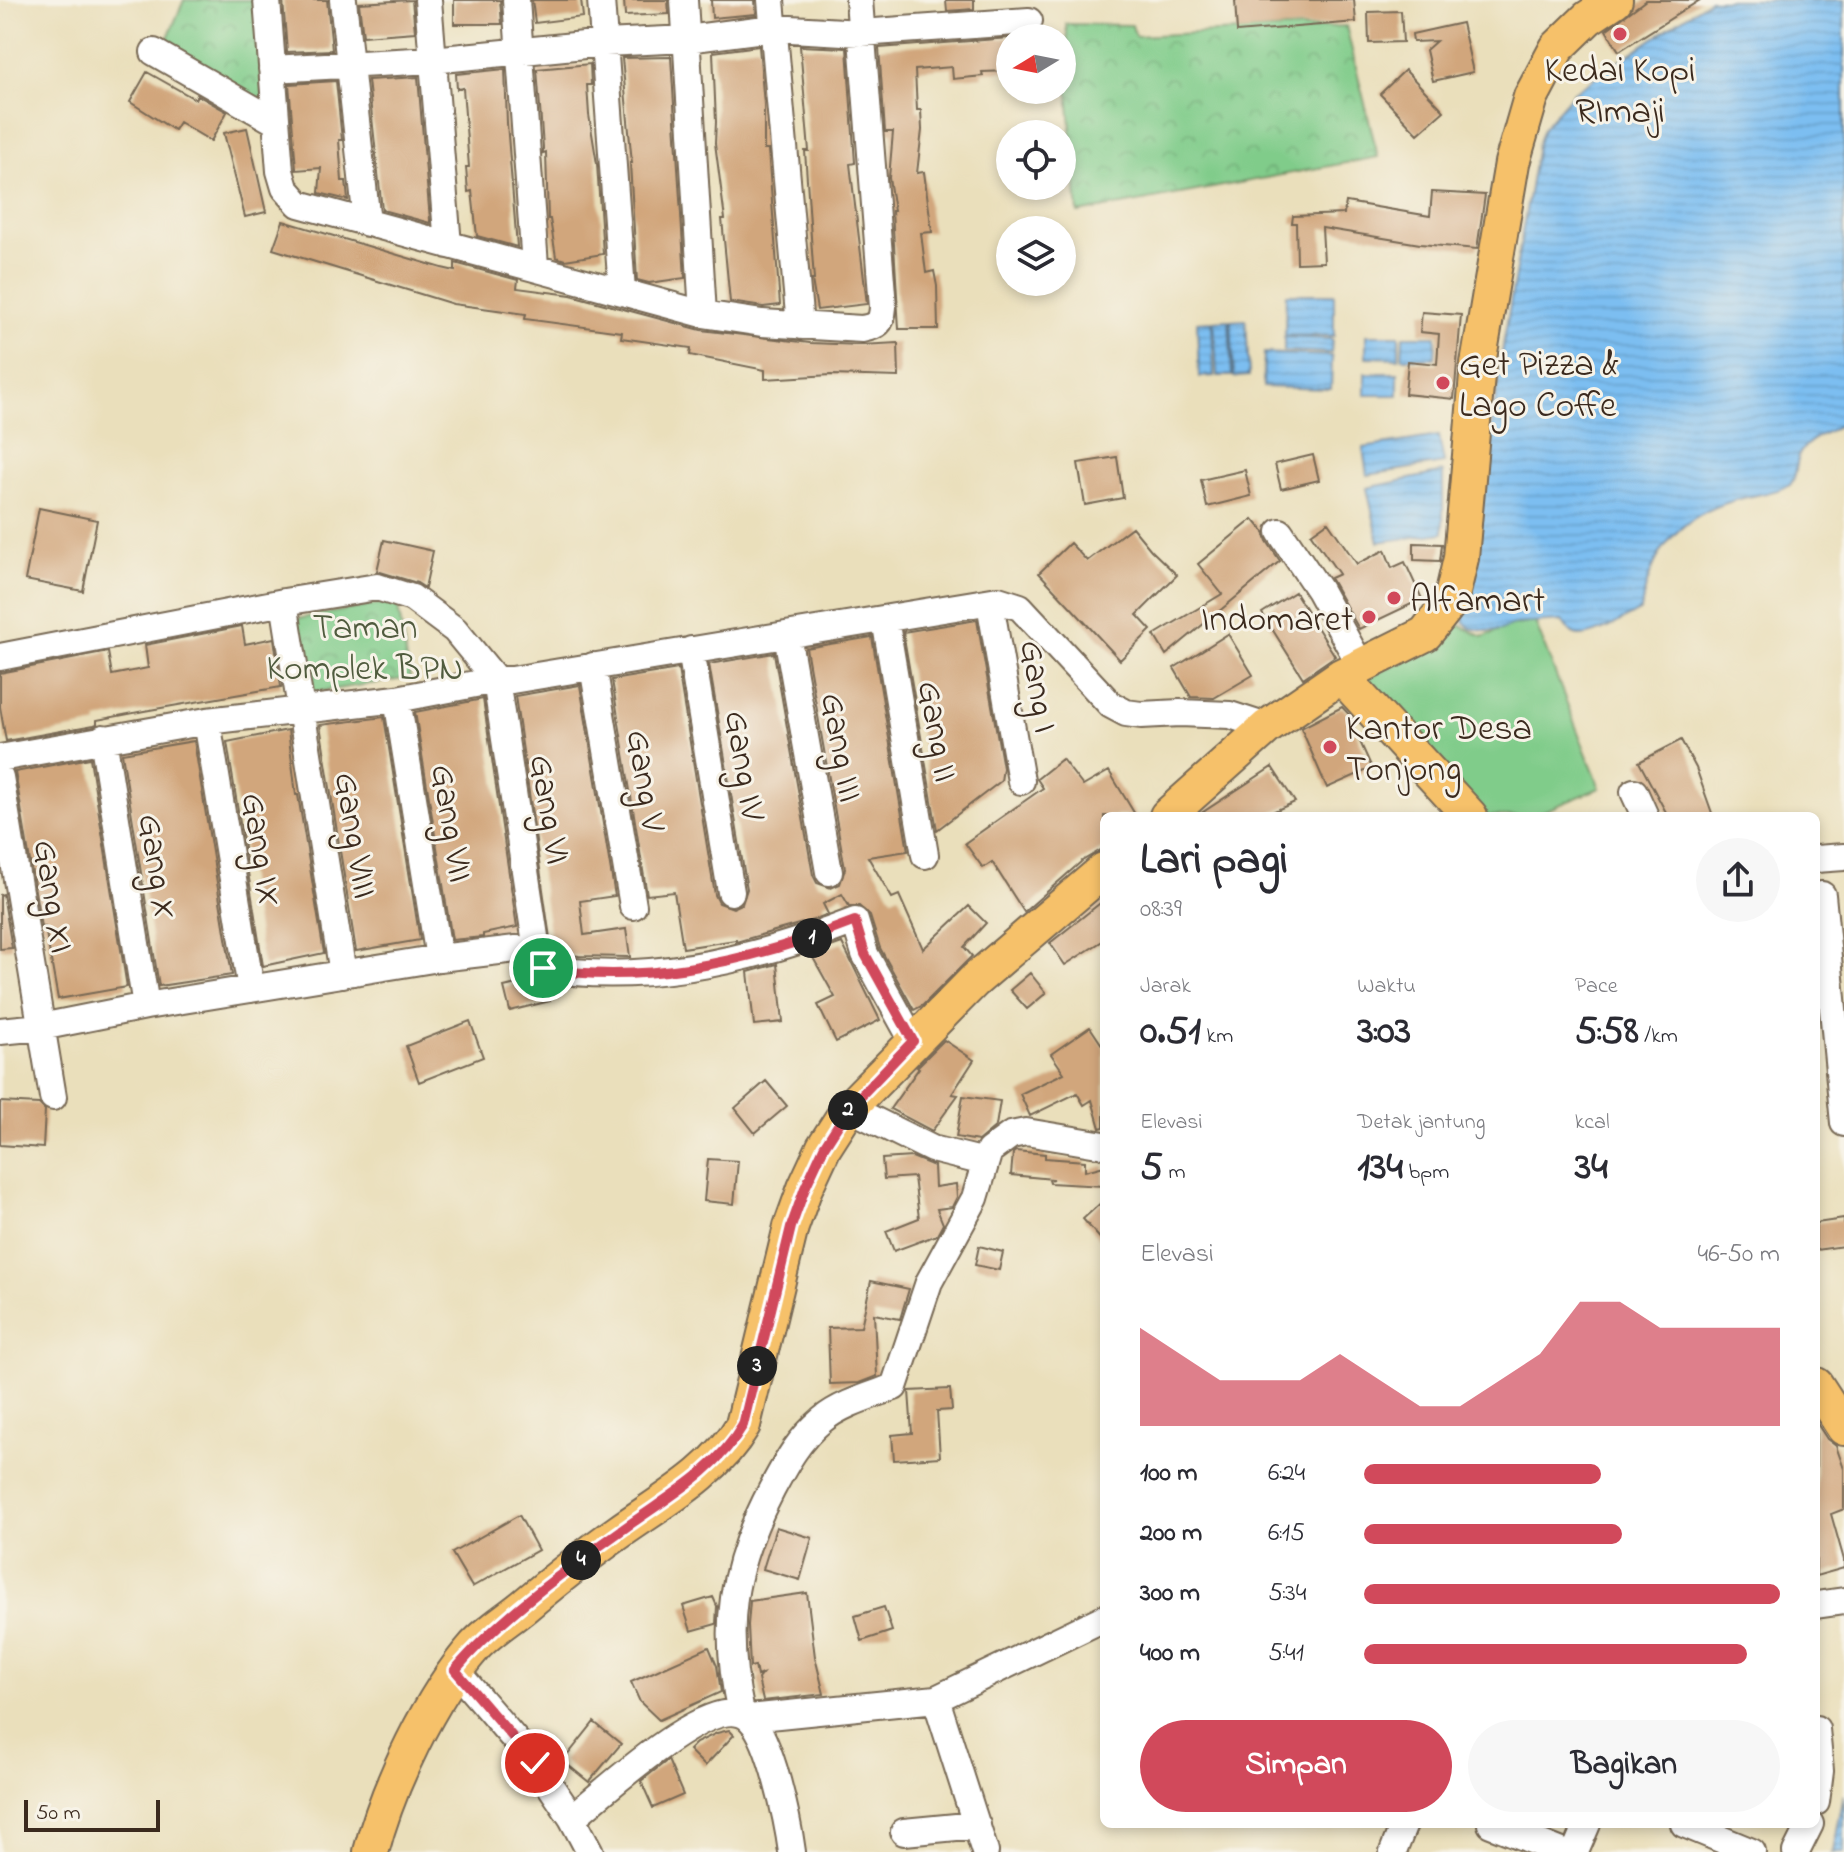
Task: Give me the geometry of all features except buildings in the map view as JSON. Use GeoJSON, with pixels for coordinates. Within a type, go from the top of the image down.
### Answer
{"type":"FeatureCollection","features":[{"type":"Feature","properties":{"kind":"main road"},"geometry":{"type":"LineString","coordinates":[[1171,812],[1267,727],[1351,671],[1425,634],[1451,601],[1461,558],[1478,364],[1512,163],[1531,97],[1557,48],[1588,18],[1615,0]]}},
{"type":"Feature","properties":{"kind":"main road"},"geometry":{"type":"LineString","coordinates":[[1351,671],[1467,812]]}},
{"type":"Feature","properties":{"kind":"main road"},"geometry":{"type":"LineString","coordinates":[[371,1852],[396,1779],[464,1681],[478,1643],[593,1551],[712,1466],[730,1446],[743,1425],[791,1227],[824,1147],[849,1108],[974,981],[1100,873]]}},
{"type":"Feature","properties":{"kind":"main road"},"geometry":{"type":"LineString","coordinates":[[1820,1391],[1844,1428]]}},
{"type":"Feature","properties":{"kind":"street"},"geometry":{"type":"LineString","coordinates":[[267,0],[280,171],[291,198],[299,204],[703,314],[800,326],[862,329],[877,326],[882,319],[859,0]]}},
{"type":"Feature","properties":{"kind":"street"},"geometry":{"type":"LineString","coordinates":[[343,0],[367,223]]}},
{"type":"Feature","properties":{"kind":"street"},"geometry":{"type":"LineString","coordinates":[[428,0],[448,245]]}},
{"type":"Feature","properties":{"kind":"street"},"geometry":{"type":"LineString","coordinates":[[516,0],[535,266]]}},
{"type":"Feature","properties":{"kind":"street"},"geometry":{"type":"LineString","coordinates":[[601,0],[622,291]]}},
{"type":"Feature","properties":{"kind":"street"},"geometry":{"type":"LineString","coordinates":[[684,0],[703,314]]}},
{"type":"Feature","properties":{"kind":"street"},"geometry":{"type":"LineString","coordinates":[[771,0],[800,326]]}},
{"type":"Feature","properties":{"kind":"street"},"geometry":{"type":"LineString","coordinates":[[272,69],[432,60],[518,50],[687,39],[773,28],[861,33],[1029,21]]}},
{"type":"Feature","properties":{"kind":"street"},"geometry":{"type":"LineString","coordinates":[[154,52],[276,122]]}},
{"type":"Feature","properties":{"kind":"street"},"geometry":{"type":"LineString","coordinates":[[1280,532],[1319,590],[1351,671]]}},
{"type":"Feature","properties":{"kind":"street"},"geometry":{"type":"LineString","coordinates":[[0,657],[377,587],[412,598],[455,630],[496,680]]}},
{"type":"Feature","properties":{"kind":"street","name":"Gang VIII"},"geometry":{"type":"LineString","coordinates":[[284,602],[343,974]]}},
{"type":"Feature","properties":{"kind":"street"},"geometry":{"type":"LineString","coordinates":[[0,758],[207,721],[397,699],[496,680],[512,680],[885,619],[1009,602],[1020,607],[1111,705],[1126,713],[1230,715],[1267,727]]}},
{"type":"Feature","properties":{"kind":"street","name":"Gang I"},"geometry":{"type":"LineString","coordinates":[[990,603],[1021,781]]}},
{"type":"Feature","properties":{"kind":"street","name":"Gang II"},"geometry":{"type":"LineString","coordinates":[[885,619],[925,855]]}},
{"type":"Feature","properties":{"kind":"street","name":"Gang III"},"geometry":{"type":"LineString","coordinates":[[787,635],[829,872]]}},
{"type":"Feature","properties":{"kind":"street","name":"Gang IV"},"geometry":{"type":"LineString","coordinates":[[691,650],[731,892]]}},
{"type":"Feature","properties":{"kind":"street","name":"Gang V"},"geometry":{"type":"LineString","coordinates":[[593,666],[633,906]]}},
{"type":"Feature","properties":{"kind":"street","name":"Gang VI"},"geometry":{"type":"LineString","coordinates":[[496,680],[538,955]]}},
{"type":"Feature","properties":{"kind":"street","name":"Gang VII"},"geometry":{"type":"LineString","coordinates":[[397,699],[439,958]]}},
{"type":"Feature","properties":{"kind":"street","name":"Gang IX"},"geometry":{"type":"LineString","coordinates":[[207,721],[251,989]]}},
{"type":"Feature","properties":{"kind":"street","name":"Gang X"},"geometry":{"type":"LineString","coordinates":[[103,738],[146,1006]]}},
{"type":"Feature","properties":{"kind":"street","name":"Gang XI"},"geometry":{"type":"LineString","coordinates":[[0,777],[53,1097]]}},
{"type":"Feature","properties":{"kind":"street"},"geometry":{"type":"LineString","coordinates":[[1634,792],[1643,812]]}},
{"type":"Feature","properties":{"kind":"street"},"geometry":{"type":"LineString","coordinates":[[1820,859],[1844,857]]}},
{"type":"Feature","properties":{"kind":"street"},"geometry":{"type":"LineString","coordinates":[[1827,895],[1827,1054],[1844,1123]]}},
{"type":"Feature","properties":{"kind":"street"},"geometry":{"type":"LineString","coordinates":[[0,1031],[41,1027],[146,1006],[439,958],[516,949],[538,955],[543,968],[572,973],[639,974],[752,954],[804,941],[855,921],[865,954],[913,1041]]}},
{"type":"Feature","properties":{"kind":"street"},"geometry":{"type":"LineString","coordinates":[[849,1108],[932,1149],[985,1162]]}},
{"type":"Feature","properties":{"kind":"street"},"geometry":{"type":"LineString","coordinates":[[792,1852],[775,1777],[758,1730],[745,1716],[736,1690],[731,1613],[740,1562],[750,1534],[797,1444],[824,1418],[894,1387],[929,1282],[975,1198],[989,1151],[1011,1135],[1026,1132],[1100,1144]]}},
{"type":"Feature","properties":{"kind":"street"},"geometry":{"type":"LineString","coordinates":[[1820,1604],[1844,1601]]}},
{"type":"Feature","properties":{"kind":"street"},"geometry":{"type":"LineString","coordinates":[[572,1818],[677,1734],[710,1717],[936,1699],[1100,1620]]}},
{"type":"Feature","properties":{"kind":"street"},"geometry":{"type":"LineString","coordinates":[[464,1681],[535,1763],[572,1818],[590,1852]]}},
{"type":"Feature","properties":{"kind":"street"},"geometry":{"type":"LineString","coordinates":[[936,1699],[985,1852]]}},
{"type":"Feature","properties":{"kind":"street"},"geometry":{"type":"LineString","coordinates":[[904,1832],[977,1825]]}},
{"type":"Feature","properties":{"kind":"street"},"geometry":{"type":"LineString","coordinates":[[1393,1852],[1402,1828]]}},
{"type":"Feature","properties":{"kind":"street"},"geometry":{"type":"LineString","coordinates":[[1501,1828],[1562,1852]]}},
{"type":"Feature","properties":{"kind":"street"},"geometry":{"type":"LineString","coordinates":[[1575,1852],[1585,1828]]}},
{"type":"Feature","properties":{"kind":"street"},"geometry":{"type":"LineString","coordinates":[[1694,1828],[1752,1852]]}},
{"type":"Feature","properties":{"kind":"street"},"geometry":{"type":"LineString","coordinates":[[1796,1852],[1808,1828]]}},
{"type":"Feature","properties":{"kind":"green space"},"geometry":{"type":"Polygon","coordinates":[[[184,0],[256,0],[264,109],[163,49],[184,0]]]}},
{"type":"Feature","properties":{"kind":"green space"},"geometry":{"type":"Polygon","coordinates":[[[1076,24],[1132,25],[1135,36],[1346,26],[1378,157],[1078,213],[1076,120],[1070,120],[1069,104],[1076,104],[1076,24]]]}},
{"type":"Feature","properties":{"kind":"green space","name":"Taman Komplek BPN"},"geometry":{"type":"Polygon","coordinates":[[[397,601],[410,678],[309,693],[296,619],[397,601]]]}},
{"type":"Feature","properties":{"kind":"green space"},"geometry":{"type":"Polygon","coordinates":[[[1535,622],[1600,788],[1542,812],[1476,812],[1360,682],[1432,644],[1459,625],[1483,637],[1509,626],[1535,622]]]}},
{"type":"Feature","properties":{"kind":"water"},"geometry":{"type":"Polygon","coordinates":[[[1710,0],[1844,0],[1844,422],[1804,448],[1798,457],[1790,485],[1716,507],[1683,526],[1660,553],[1645,589],[1641,610],[1618,623],[1582,636],[1569,631],[1562,621],[1515,624],[1501,630],[1470,628],[1464,622],[1463,614],[1476,571],[1484,479],[1504,340],[1537,146],[1543,128],[1574,92],[1710,0]]]}},
{"type":"Feature","properties":{"kind":"water"},"geometry":{"type":"Polygon","coordinates":[[[1286,294],[1334,294],[1334,336],[1285,336],[1286,294]]]}},
{"type":"Feature","properties":{"kind":"water"},"geometry":{"type":"Polygon","coordinates":[[[1229,320],[1232,376],[1217,376],[1214,321],[1229,320]]]}},
{"type":"Feature","properties":{"kind":"water"},"geometry":{"type":"Polygon","coordinates":[[[1246,320],[1249,376],[1234,377],[1231,321],[1246,320]]]}},
{"type":"Feature","properties":{"kind":"water"},"geometry":{"type":"Polygon","coordinates":[[[1212,321],[1214,376],[1199,377],[1197,322],[1212,321]]]}},
{"type":"Feature","properties":{"kind":"water"},"geometry":{"type":"Polygon","coordinates":[[[1366,335],[1399,335],[1399,358],[1366,357],[1366,335]]]}},
{"type":"Feature","properties":{"kind":"water"},"geometry":{"type":"Polygon","coordinates":[[[1403,336],[1436,336],[1435,358],[1402,358],[1403,336]]]}},
{"type":"Feature","properties":{"kind":"water"},"geometry":{"type":"Polygon","coordinates":[[[1284,337],[1332,339],[1331,353],[1284,351],[1284,337]]]}},
{"type":"Feature","properties":{"kind":"water"},"geometry":{"type":"Polygon","coordinates":[[[1264,353],[1332,356],[1331,389],[1263,387],[1264,353]]]}},
{"type":"Feature","properties":{"kind":"water"},"geometry":{"type":"Polygon","coordinates":[[[1365,373],[1398,373],[1398,395],[1365,395],[1365,373]]]}},
{"type":"Feature","properties":{"kind":"water"},"geometry":{"type":"Polygon","coordinates":[[[1439,436],[1444,463],[1367,475],[1363,448],[1439,436]]]}},
{"type":"Feature","properties":{"kind":"water"},"geometry":{"type":"Polygon","coordinates":[[[1443,472],[1443,533],[1379,542],[1367,488],[1443,472]]]}},
{"type":"Feature","properties":{"kind":"water"},"geometry":{"type":"Polygon","coordinates":[[[1844,1795],[1844,1852],[1832,1852],[1833,1851],[1844,1795]]]}},
{"type":"Feature","properties":{"kind":"place","name":"Kedai Kopi RImaji"},"geometry":{"type":"Point","coordinates":[1620,34]}},
{"type":"Feature","properties":{"kind":"place","name":"Get Pizza & Lago Coffe"},"geometry":{"type":"Point","coordinates":[1443,383]}},
{"type":"Feature","properties":{"kind":"place","name":"Alfamart"},"geometry":{"type":"Point","coordinates":[1394,598]}},
{"type":"Feature","properties":{"kind":"place","name":"Indomaret"},"geometry":{"type":"Point","coordinates":[1369,617]}},
{"type":"Feature","properties":{"kind":"place","name":"Kantor Desa Tonjong"},"geometry":{"type":"Point","coordinates":[1330,747]}},
{"type":"Feature","properties":{"kind":"route"},"geometry":{"type":"LineString","coordinates":[[535,1763],[455,1670],[478,1643],[593,1551],[712,1466],[730,1446],[743,1425],[791,1227],[805,1188],[824,1147],[849,1108],[913,1041],[865,954],[855,921],[804,941],[688,967],[622,976],[543,968]]}}]}
